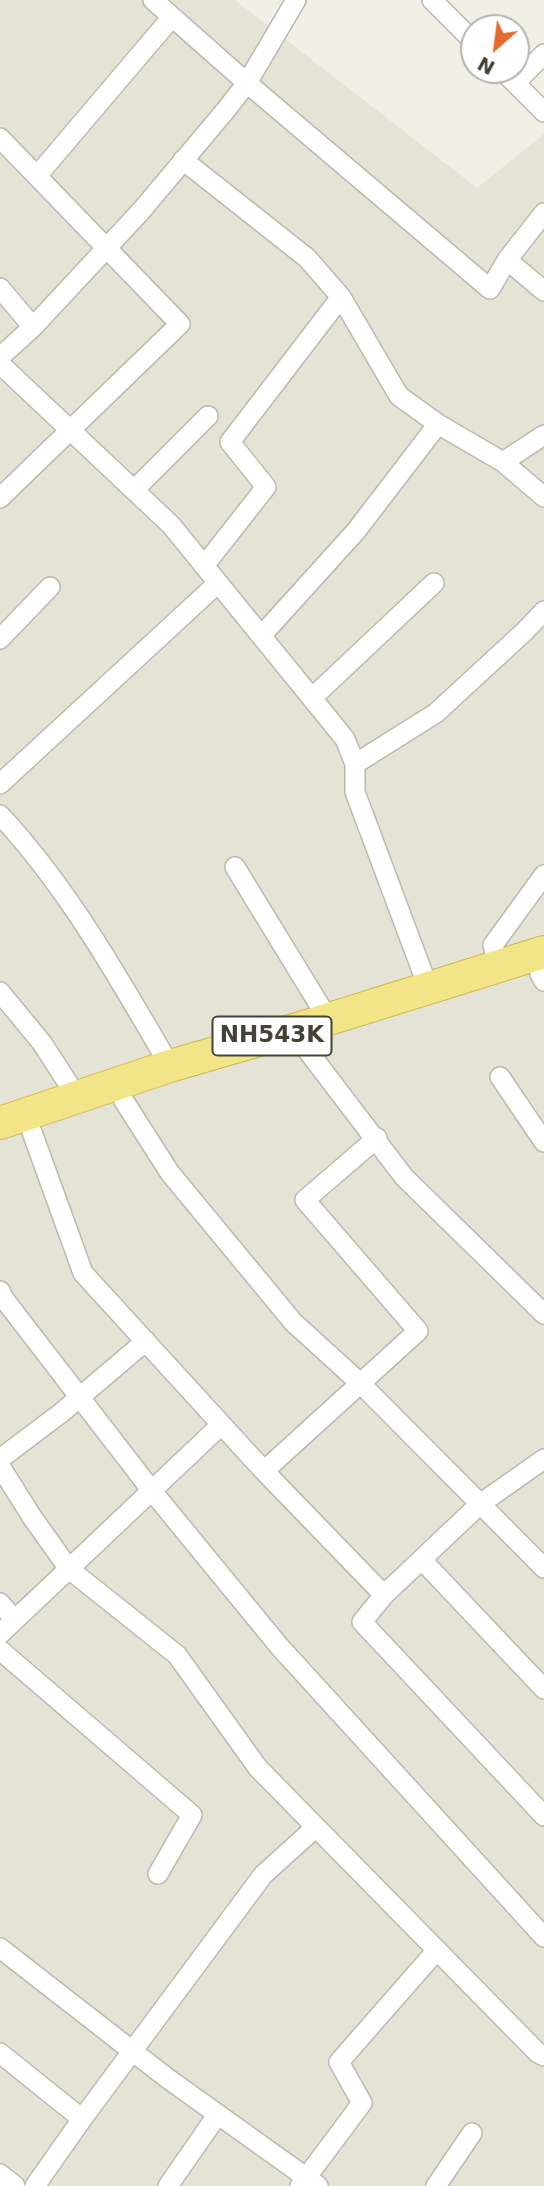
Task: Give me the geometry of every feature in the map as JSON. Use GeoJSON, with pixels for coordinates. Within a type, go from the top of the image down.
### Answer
{"type":"FeatureCollection","features":[{"type":"Feature","properties":{"kind":"highway","name":"NH543K"},"geometry":{"type":"LineString","coordinates":[[19,1123],[124,1101],[304,1046],[431,996],[498,966],[543,970]]}},
{"type":"Feature","properties":{"kind":"highway","name":"NH543K"},"geometry":{"type":"LineString","coordinates":[[0,1142],[19,1123],[77,1097],[170,1066],[328,1019],[543,970]]}},
{"type":"Feature","properties":{"kind":"street"},"geometry":{"type":"LineString","coordinates":[[153,0],[490,289],[507,260],[544,213]]}},
{"type":"Feature","properties":{"kind":"street"},"geometry":{"type":"LineString","coordinates":[[0,357],[33,327],[106,248],[247,83],[296,0]]}},
{"type":"Feature","properties":{"kind":"street"},"geometry":{"type":"LineString","coordinates":[[432,0],[460,28]]}},
{"type":"Feature","properties":{"kind":"street"},"geometry":{"type":"LineString","coordinates":[[37,176],[172,17]]}},
{"type":"Feature","properties":{"kind":"street"},"geometry":{"type":"LineString","coordinates":[[515,84],[544,112]]}},
{"type":"Feature","properties":{"kind":"street"},"geometry":{"type":"LineString","coordinates":[[0,138],[180,324],[0,498]]}},
{"type":"Feature","properties":{"kind":"street"},"geometry":{"type":"LineString","coordinates":[[183,160],[307,258],[341,297],[399,396],[503,463],[544,497]]}},
{"type":"Feature","properties":{"kind":"street"},"geometry":{"type":"LineString","coordinates":[[507,260],[544,291]]}},
{"type":"Feature","properties":{"kind":"street"},"geometry":{"type":"LineString","coordinates":[[0,288],[33,327]]}},
{"type":"Feature","properties":{"kind":"street"},"geometry":{"type":"LineString","coordinates":[[204,566],[266,487],[230,442],[341,297]]}},
{"type":"Feature","properties":{"kind":"street"},"geometry":{"type":"LineString","coordinates":[[0,364],[171,525],[345,739],[355,764],[355,792],[431,996]]}},
{"type":"Feature","properties":{"kind":"street"},"geometry":{"type":"LineString","coordinates":[[134,490],[208,416]]}},
{"type":"Feature","properties":{"kind":"street"},"geometry":{"type":"LineString","coordinates":[[262,635],[356,531],[439,424]]}},
{"type":"Feature","properties":{"kind":"street"},"geometry":{"type":"LineString","coordinates":[[503,463],[544,435]]}},
{"type":"Feature","properties":{"kind":"street"},"geometry":{"type":"LineString","coordinates":[[0,784],[218,583]]}},
{"type":"Feature","properties":{"kind":"street"},"geometry":{"type":"LineString","coordinates":[[312,698],[434,583]]}},
{"type":"Feature","properties":{"kind":"street"},"geometry":{"type":"LineString","coordinates":[[0,639],[50,587]]}},
{"type":"Feature","properties":{"kind":"street"},"geometry":{"type":"LineString","coordinates":[[355,764],[436,713],[544,611]]}},
{"type":"Feature","properties":{"kind":"street"},"geometry":{"type":"LineString","coordinates":[[0,815],[29,846],[106,956],[170,1066]]}},
{"type":"Feature","properties":{"kind":"street"},"geometry":{"type":"LineString","coordinates":[[234,867],[328,1019]]}},
{"type":"Feature","properties":{"kind":"street"},"geometry":{"type":"LineString","coordinates":[[498,966],[494,945],[544,875]]}},
{"type":"Feature","properties":{"kind":"street"},"geometry":{"type":"LineString","coordinates":[[0,992],[42,1043],[77,1097]]}},
{"type":"Feature","properties":{"kind":"street"},"geometry":{"type":"LineString","coordinates":[[304,1046],[404,1177],[544,1314]]}},
{"type":"Feature","properties":{"kind":"street"},"geometry":{"type":"LineString","coordinates":[[500,1077],[544,1142]]}},
{"type":"Feature","properties":{"kind":"street"},"geometry":{"type":"LineString","coordinates":[[124,1101],[170,1173],[293,1322],[360,1383],[544,1568]]}},
{"type":"Feature","properties":{"kind":"street"},"geometry":{"type":"LineString","coordinates":[[19,1123],[83,1273],[264,1471],[384,1595]]}},
{"type":"Feature","properties":{"kind":"street"},"geometry":{"type":"LineString","coordinates":[[264,1471],[418,1331],[305,1200],[377,1139]]}},
{"type":"Feature","properties":{"kind":"street"},"geometry":{"type":"LineString","coordinates":[[0,1291],[152,1490],[279,1646],[544,1937]]}},
{"type":"Feature","properties":{"kind":"street"},"geometry":{"type":"LineString","coordinates":[[0,1459],[146,1341]]}},
{"type":"Feature","properties":{"kind":"street"},"geometry":{"type":"LineString","coordinates":[[0,1634],[221,1424]]}},
{"type":"Feature","properties":{"kind":"street"},"geometry":{"type":"LineString","coordinates":[[544,1459],[480,1504],[384,1595],[362,1622],[544,1816]]}},
{"type":"Feature","properties":{"kind":"street"},"geometry":{"type":"LineString","coordinates":[[0,1466],[69,1569],[177,1655],[258,1768],[538,2053],[544,2056]]}},
{"type":"Feature","properties":{"kind":"street"},"geometry":{"type":"LineString","coordinates":[[422,1560],[544,1689]]}},
{"type":"Feature","properties":{"kind":"street"},"geometry":{"type":"LineString","coordinates":[[0,1603],[15,1620]]}},
{"type":"Feature","properties":{"kind":"street"},"geometry":{"type":"LineString","coordinates":[[0,1650],[191,1815],[158,1874]]}},
{"type":"Feature","properties":{"kind":"street"},"geometry":{"type":"LineString","coordinates":[[35,2186],[263,1875],[316,1827]]}},
{"type":"Feature","properties":{"kind":"street"},"geometry":{"type":"LineString","coordinates":[[2,1956],[308,2183],[362,2103],[339,2062],[437,1950]]}},
{"type":"Feature","properties":{"kind":"street"},"geometry":{"type":"LineString","coordinates":[[0,2053],[82,2119]]}},
{"type":"Feature","properties":{"kind":"street"},"geometry":{"type":"LineString","coordinates":[[168,2186],[218,2114]]}},
{"type":"Feature","properties":{"kind":"street"},"geometry":{"type":"LineString","coordinates":[[436,2186],[472,2133]]}},
{"type":"Feature","properties":{"kind":"street"},"geometry":{"type":"LineString","coordinates":[[0,2174],[15,2186]]}},
{"type":"Feature","properties":{"kind":"shaded area"},"geometry":{"type":"Polygon","coordinates":[[[0,0],[235,0],[477,188],[544,134],[544,2186],[0,2186],[0,0]]]}}]}
